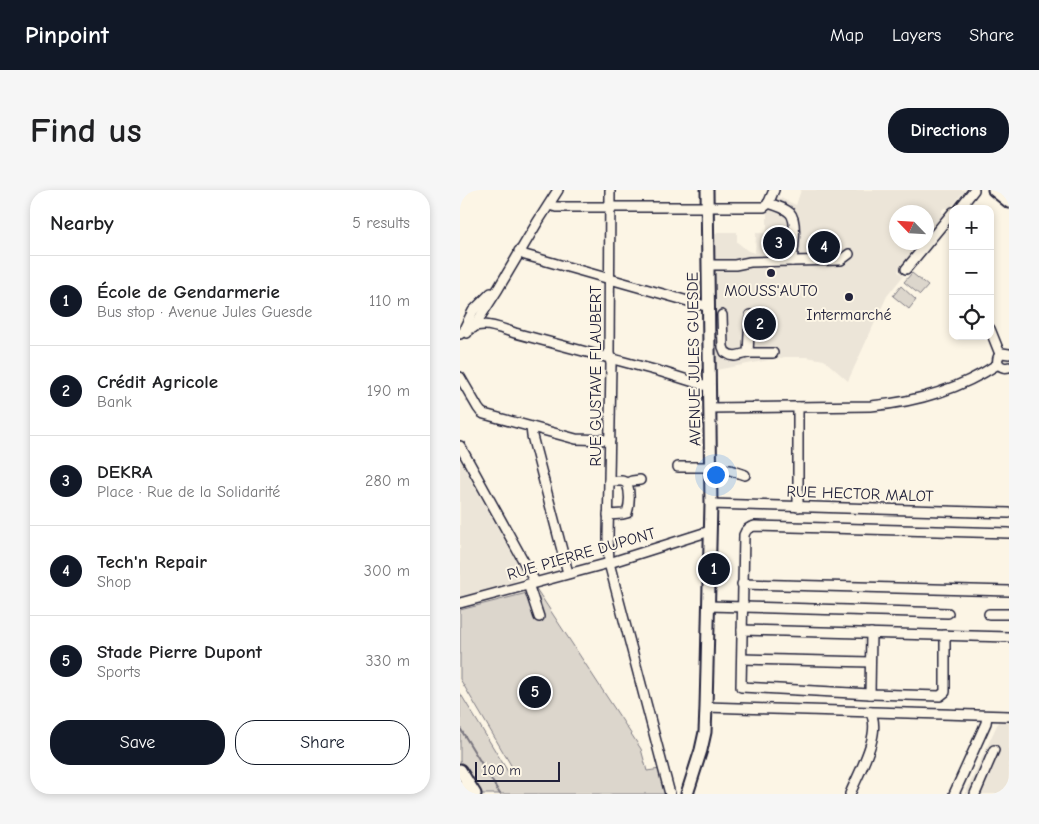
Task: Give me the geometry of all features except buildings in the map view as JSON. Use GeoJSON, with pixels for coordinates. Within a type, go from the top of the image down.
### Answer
{"type":"FeatureCollection","features":[{"type":"Feature","properties":{"kind":"main road","name":"AVENUE JULES GUESDE"},"geometry":{"type":"LineString","coordinates":[[688,794],[705,732],[706,707],[711,504],[707,190]]}},
{"type":"Feature","properties":{"kind":"main road"},"geometry":{"type":"LineString","coordinates":[[994,190],[1008,199]]}},
{"type":"Feature","properties":{"kind":"main road"},"geometry":{"type":"LineString","coordinates":[[460,770],[475,794]]}},
{"type":"Feature","properties":{"kind":"main road"},"geometry":{"type":"LineString","coordinates":[[460,787],[464,794]]}},
{"type":"Feature","properties":{"kind":"street"},"geometry":{"type":"LineString","coordinates":[[466,333],[465,327],[473,311],[500,284],[558,190]]}},
{"type":"Feature","properties":{"kind":"street","name":"RUE GUSTAVE FLAUBERT"},"geometry":{"type":"LineString","coordinates":[[610,190],[609,563],[670,794]]}},
{"type":"Feature","properties":{"kind":"street"},"geometry":{"type":"LineString","coordinates":[[549,205],[556,207],[764,207],[774,190]]}},
{"type":"Feature","properties":{"kind":"street"},"geometry":{"type":"LineString","coordinates":[[962,205],[974,190]]}},
{"type":"Feature","properties":{"kind":"street"},"geometry":{"type":"LineString","coordinates":[[768,203],[786,210],[794,218],[792,261]]}},
{"type":"Feature","properties":{"kind":"street"},"geometry":{"type":"LineString","coordinates":[[906,269],[949,217]]}},
{"type":"Feature","properties":{"kind":"street"},"geometry":{"type":"LineString","coordinates":[[519,252],[709,307]]}},
{"type":"Feature","properties":{"kind":"street"},"geometry":{"type":"LineString","coordinates":[[708,266],[735,265],[750,262],[778,263],[841,260],[849,254]]}},
{"type":"Feature","properties":{"kind":"street"},"geometry":{"type":"LineString","coordinates":[[466,333],[481,315],[500,284]]}},
{"type":"Feature","properties":{"kind":"street"},"geometry":{"type":"LineString","coordinates":[[481,315],[483,321],[489,325]]}},
{"type":"Feature","properties":{"kind":"street"},"geometry":{"type":"LineString","coordinates":[[722,316],[723,347],[725,352],[735,356],[748,353],[773,353]]}},
{"type":"Feature","properties":{"kind":"street"},"geometry":{"type":"LineString","coordinates":[[748,353],[750,316]]}},
{"type":"Feature","properties":{"kind":"street"},"geometry":{"type":"LineString","coordinates":[[466,333],[480,325],[497,326],[710,387]]}},
{"type":"Feature","properties":{"kind":"street"},"geometry":{"type":"LineString","coordinates":[[466,333],[482,328],[503,329]]}},
{"type":"Feature","properties":{"kind":"street"},"geometry":{"type":"LineString","coordinates":[[994,336],[1004,354],[997,360],[998,364]]}},
{"type":"Feature","properties":{"kind":"street"},"geometry":{"type":"LineString","coordinates":[[998,364],[1001,367],[1008,368]]}},
{"type":"Feature","properties":{"kind":"street"},"geometry":{"type":"LineString","coordinates":[[710,408],[871,406],[892,404],[922,398],[949,389],[986,372],[998,364]]}},
{"type":"Feature","properties":{"kind":"street"},"geometry":{"type":"LineString","coordinates":[[460,377],[481,412],[576,439],[610,440]]}},
{"type":"Feature","properties":{"kind":"street"},"geometry":{"type":"LineString","coordinates":[[798,407],[798,507]]}},
{"type":"Feature","properties":{"kind":"street"},"geometry":{"type":"LineString","coordinates":[[531,427],[568,573]]}},
{"type":"Feature","properties":{"kind":"street"},"geometry":{"type":"LineString","coordinates":[[460,446],[531,583],[539,617]]}},
{"type":"Feature","properties":{"kind":"street"},"geometry":{"type":"LineString","coordinates":[[678,467],[730,470],[745,475]]}},
{"type":"Feature","properties":{"kind":"street"},"geometry":{"type":"LineString","coordinates":[[609,481],[627,483],[640,480]]}},
{"type":"Feature","properties":{"kind":"street"},"geometry":{"type":"LineString","coordinates":[[608,514],[627,513],[629,508],[629,488],[627,483]]}},
{"type":"Feature","properties":{"kind":"street","name":"RUE HECTOR MALOT"},"geometry":{"type":"LineString","coordinates":[[711,504],[1009,513]]}},
{"type":"Feature","properties":{"kind":"street"},"geometry":{"type":"LineString","coordinates":[[945,635],[945,692],[940,696],[741,687],[742,584],[744,535],[746,530],[755,526],[1009,533]]}},
{"type":"Feature","properties":{"kind":"street","name":"RUE PIERRE DUPONT"},"geometry":{"type":"LineString","coordinates":[[460,602],[609,563],[710,531]]}},
{"type":"Feature","properties":{"kind":"street"},"geometry":{"type":"LineString","coordinates":[[742,584],[1009,590]]}},
{"type":"Feature","properties":{"kind":"street"},"geometry":{"type":"LineString","coordinates":[[709,606],[948,612]]}},
{"type":"Feature","properties":{"kind":"street"},"geometry":{"type":"LineString","coordinates":[[989,614],[1009,614]]}},
{"type":"Feature","properties":{"kind":"street"},"geometry":{"type":"LineString","coordinates":[[742,630],[1009,637]]}},
{"type":"Feature","properties":{"kind":"street"},"geometry":{"type":"LineString","coordinates":[[870,694],[871,633]]}},
{"type":"Feature","properties":{"kind":"street"},"geometry":{"type":"LineString","coordinates":[[742,659],[870,662]]}},
{"type":"Feature","properties":{"kind":"street"},"geometry":{"type":"LineString","coordinates":[[706,707],[1009,716]]}},
{"type":"Feature","properties":{"kind":"street"},"geometry":{"type":"LineString","coordinates":[[850,794],[873,738],[874,717],[870,712]]}},
{"type":"Feature","properties":{"kind":"street"},"geometry":{"type":"LineString","coordinates":[[954,794],[986,723],[987,716]]}},
{"type":"Feature","properties":{"kind":"street"},"geometry":{"type":"LineString","coordinates":[[975,794],[994,750]]}},
{"type":"Feature","properties":{"kind":"shaded area"},"geometry":{"type":"Polygon","coordinates":[[[801,190],[965,190],[953,205],[949,205],[949,207],[942,210],[943,217],[934,228],[934,205],[889,205],[889,250],[916,250],[898,271],[903,276],[887,296],[848,381],[824,360],[807,357],[785,357],[716,370],[714,234],[717,234],[717,232],[737,232],[737,242],[748,251],[755,253],[756,233],[767,233],[767,212],[771,209],[776,196],[796,205],[801,190]]]}},
{"type":"Feature","properties":{"kind":"shaded area"},"geometry":{"type":"Polygon","coordinates":[[[912,273],[928,286],[920,295],[904,282],[912,273]]]}},
{"type":"Feature","properties":{"kind":"shaded area"},"geometry":{"type":"Polygon","coordinates":[[[901,286],[916,300],[909,309],[893,296],[901,286]]]}},
{"type":"Feature","properties":{"kind":"shaded area"},"geometry":{"type":"Polygon","coordinates":[[[460,460],[524,575],[509,585],[460,597],[460,460]]]}},
{"type":"Feature","properties":{"kind":"shaded area"},"geometry":{"type":"Polygon","coordinates":[[[535,587],[641,749],[647,771],[660,769],[666,794],[480,794],[460,761],[460,693],[510,775],[515,772],[460,679],[460,610],[527,593],[527,589],[535,587]]]}},
{"type":"Feature","properties":{"kind":"shaded area"},"geometry":{"type":"Polygon","coordinates":[[[1004,719],[1009,720],[1009,794],[965,794],[997,725],[1004,719]]]}},
{"type":"Feature","properties":{"kind":"waterway"},"geometry":{"type":"LineString","coordinates":[[460,728],[500,794]]}},
{"type":"Feature","properties":{"kind":"place","name":"DEKRA"},"geometry":{"type":"Point","coordinates":[779,243]}},
{"type":"Feature","properties":{"kind":"place","name":"Tech'n Repair"},"geometry":{"type":"Point","coordinates":[824,247]}},
{"type":"Feature","properties":{"kind":"place","name":"MOUSS'AUTO"},"geometry":{"type":"Point","coordinates":[771,273]}},
{"type":"Feature","properties":{"kind":"place","name":"Intermarché"},"geometry":{"type":"Point","coordinates":[849,297]}},
{"type":"Feature","properties":{"kind":"place","name":"Crédit Agricole"},"geometry":{"type":"Point","coordinates":[760,324]}},
{"type":"Feature","properties":{"kind":"place","name":"École de Gendarmerie"},"geometry":{"type":"Point","coordinates":[714,569]}},
{"type":"Feature","properties":{"kind":"place","name":"Stade Pierre Dupont"},"geometry":{"type":"Point","coordinates":[535,692]}}]}
